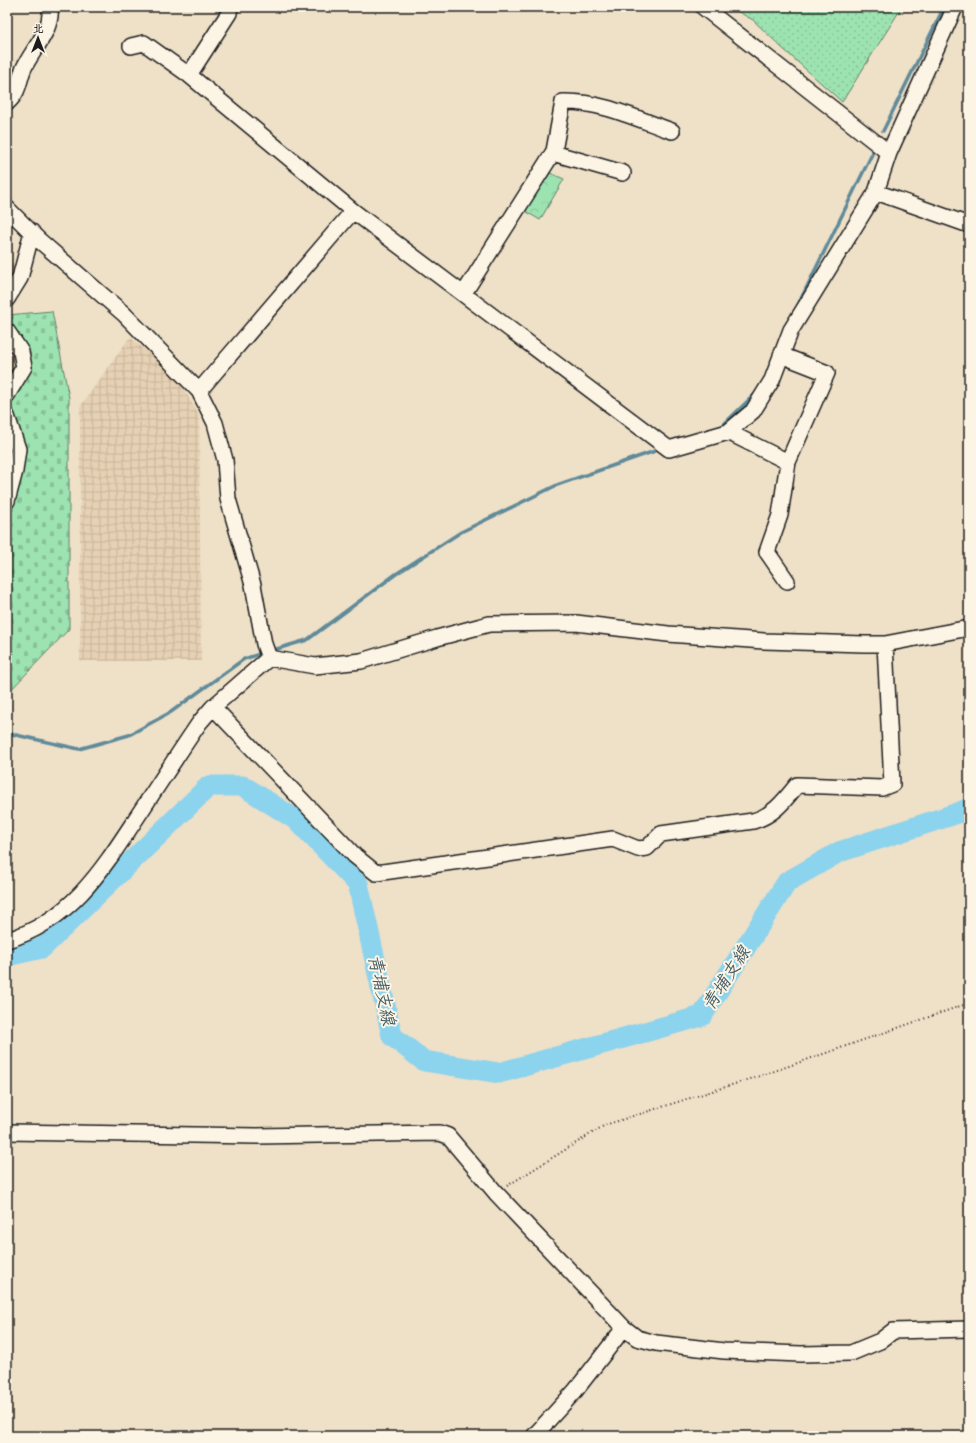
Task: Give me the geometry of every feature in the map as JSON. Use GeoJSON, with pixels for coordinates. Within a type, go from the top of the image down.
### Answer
{"type":"FeatureCollection","features":[{"type":"Feature","properties":{"kind":"street"},"geometry":{"type":"LineString","coordinates":[[7,103],[19,89],[23,70],[50,19],[50,7]]}},
{"type":"Feature","properties":{"kind":"street"},"geometry":{"type":"LineString","coordinates":[[189,74],[228,14],[230,7]]}},
{"type":"Feature","properties":{"kind":"street"},"geometry":{"type":"LineString","coordinates":[[703,7],[889,153]]}},
{"type":"Feature","properties":{"kind":"street"},"geometry":{"type":"LineString","coordinates":[[131,46],[144,43],[189,74],[353,211],[464,293],[669,449],[728,432],[753,412],[772,380],[791,330],[876,192],[889,153],[955,7]]}},
{"type":"Feature","properties":{"kind":"street"},"geometry":{"type":"LineString","coordinates":[[464,293],[553,153],[563,102],[595,104],[672,131]]}},
{"type":"Feature","properties":{"kind":"street"},"geometry":{"type":"LineString","coordinates":[[553,153],[623,173]]}},
{"type":"Feature","properties":{"kind":"street"},"geometry":{"type":"LineString","coordinates":[[876,192],[969,225]]}},
{"type":"Feature","properties":{"kind":"street"},"geometry":{"type":"LineString","coordinates":[[7,208],[124,314],[199,391],[215,424],[223,453],[228,499],[253,585],[264,644],[269,658]]}},
{"type":"Feature","properties":{"kind":"street"},"geometry":{"type":"LineString","coordinates":[[199,391],[353,211]]}},
{"type":"Feature","properties":{"kind":"street"},"geometry":{"type":"LineString","coordinates":[[7,299],[20,278],[32,232]]}},
{"type":"Feature","properties":{"kind":"street"},"geometry":{"type":"LineString","coordinates":[[7,331],[22,352],[24,367],[7,395]]}},
{"type":"Feature","properties":{"kind":"street"},"geometry":{"type":"LineString","coordinates":[[781,355],[827,373],[788,462],[780,515],[767,552],[787,581]]}},
{"type":"Feature","properties":{"kind":"street"},"geometry":{"type":"LineString","coordinates":[[7,416],[18,450],[15,471],[7,501]]}},
{"type":"Feature","properties":{"kind":"street"},"geometry":{"type":"LineString","coordinates":[[728,432],[788,462]]}},
{"type":"Feature","properties":{"kind":"street"},"geometry":{"type":"LineString","coordinates":[[269,658],[315,666],[361,661],[489,624],[576,623],[668,634],[757,641],[884,644],[969,628]]}},
{"type":"Feature","properties":{"kind":"street"},"geometry":{"type":"LineString","coordinates":[[213,707],[355,856],[376,873],[613,839],[638,849],[647,848],[661,834],[765,818],[775,811],[797,785],[882,788],[892,784],[884,644]]}},
{"type":"Feature","properties":{"kind":"street"},"geometry":{"type":"LineString","coordinates":[[7,940],[26,934],[42,925],[61,912],[86,890],[123,839],[200,722],[213,707],[269,658]]}},
{"type":"Feature","properties":{"kind":"street"},"geometry":{"type":"LineString","coordinates":[[7,1132],[256,1136],[440,1133],[448,1136],[496,1193],[624,1328],[637,1338],[656,1343],[732,1352],[801,1354],[851,1353],[880,1341],[893,1331],[969,1329]]}},
{"type":"Feature","properties":{"kind":"street"},"geometry":{"type":"LineString","coordinates":[[534,1436],[575,1391],[624,1328]]}},
{"type":"Feature","properties":{"kind":"path"},"geometry":{"type":"LineString","coordinates":[[496,1193],[605,1125],[766,1074],[969,1003]]}},
{"type":"Feature","properties":{"kind":"shaded area"},"geometry":{"type":"Polygon","coordinates":[[[7,260],[17,266],[7,286],[7,260]]]}},
{"type":"Feature","properties":{"kind":"shaded area"},"geometry":{"type":"Polygon","coordinates":[[[7,335],[17,361],[7,380],[7,335]]]}},
{"type":"Feature","properties":{"kind":"shaded area"},"geometry":{"type":"Polygon","coordinates":[[[130,337],[177,378],[199,415],[201,661],[80,661],[80,407],[130,337]]]}},
{"type":"Feature","properties":{"kind":"green space"},"geometry":{"type":"Polygon","coordinates":[[[730,7],[902,7],[842,102],[753,20],[730,7]]]}},
{"type":"Feature","properties":{"kind":"green space"},"geometry":{"type":"Polygon","coordinates":[[[550,173],[564,179],[540,220],[525,211],[550,173]]]}},
{"type":"Feature","properties":{"kind":"green space"},"geometry":{"type":"Polygon","coordinates":[[[52,311],[69,398],[69,629],[7,694],[7,465],[11,452],[7,439],[7,380],[17,361],[7,335],[7,315],[52,311]]]}},
{"type":"Feature","properties":{"kind":"waterway"},"geometry":{"type":"LineString","coordinates":[[883,131],[944,7]]}},
{"type":"Feature","properties":{"kind":"waterway"},"geometry":{"type":"LineString","coordinates":[[796,309],[874,150]]}},
{"type":"Feature","properties":{"kind":"waterway"},"geometry":{"type":"LineString","coordinates":[[721,427],[758,391]]}},
{"type":"Feature","properties":{"kind":"waterway"},"geometry":{"type":"LineString","coordinates":[[270,651],[307,640],[396,574],[461,532],[557,485],[655,451]]}},
{"type":"Feature","properties":{"kind":"waterway"},"geometry":{"type":"LineString","coordinates":[[7,733],[79,749],[129,735],[171,712],[244,659],[263,653]]}},
{"type":"Feature","properties":{"kind":"waterway","name":"青埔支線"},"geometry":{"type":"LineString","coordinates":[[7,956],[42,948],[209,786],[243,786],[298,821],[358,884],[392,1036],[424,1061],[499,1073],[702,1016],[787,882],[839,852],[958,813],[969,808]]}}]}
